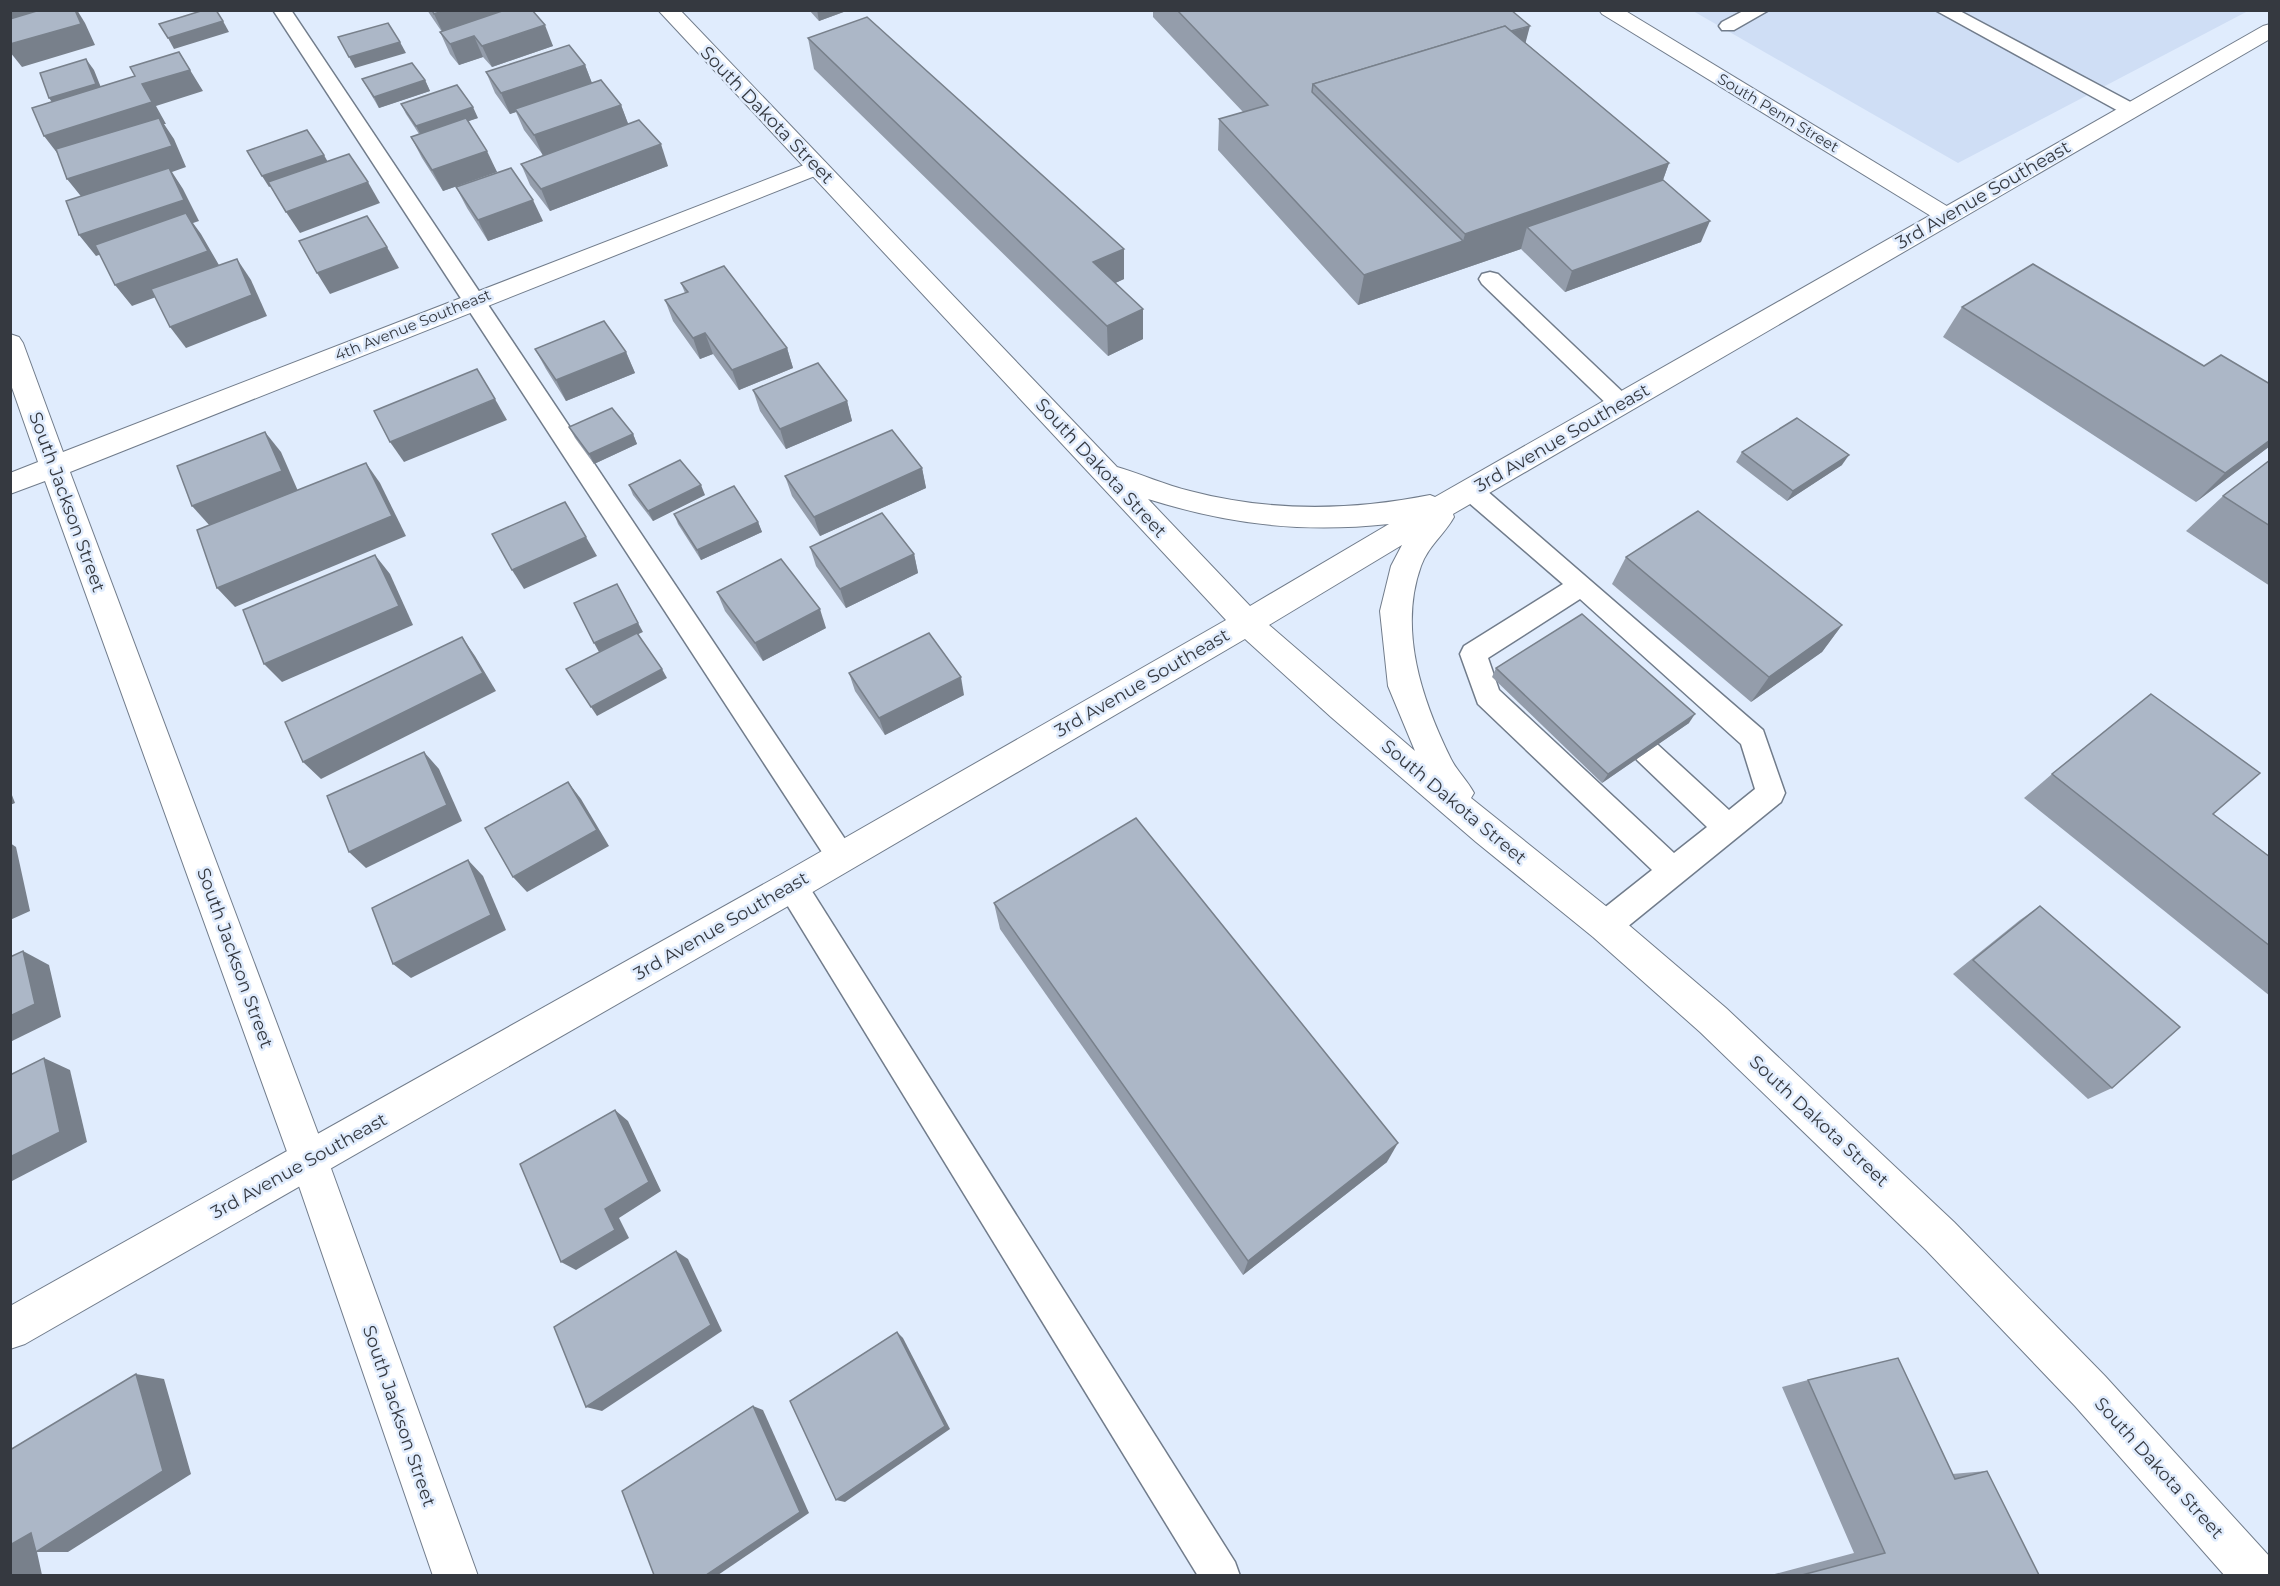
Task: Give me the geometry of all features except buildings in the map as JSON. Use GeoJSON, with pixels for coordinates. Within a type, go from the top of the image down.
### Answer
{"type":"FeatureCollection","features":[{"type":"Feature","properties":{"kind":"street","name":"South Dakota Street"},"geometry":{"type":"LineString","coordinates":[[668,10],[1247,623],[1488,832],[1605,926],[1713,1020],[1940,1236],[2090,1391],[2256,1575]]}},
{"type":"Feature","properties":{"kind":"street","name":"South Penn Street"},"geometry":{"type":"LineString","coordinates":[[1609,10],[1947,216]]}},
{"type":"Feature","properties":{"kind":"street","name":"3rd Avenue Southeast"},"geometry":{"type":"LineString","coordinates":[[10,1329],[792,886],[1247,623],[1464,494],[2270,30]]}},
{"type":"Feature","properties":{"kind":"street","name":"4th Avenue Southeast"},"geometry":{"type":"LineString","coordinates":[[10,484],[817,167]]}},
{"type":"Feature","properties":{"kind":"street","name":"South Jackson Street"},"geometry":{"type":"LineString","coordinates":[[10,343],[309,1160],[456,1575]]}},
{"type":"Feature","properties":{"kind":"street"},"geometry":{"type":"LineString","coordinates":[[1106,473],[1156,494],[1214,507],[1282,517],[1341,519],[1396,514],[1464,494]]}},
{"type":"Feature","properties":{"kind":"street"},"geometry":{"type":"LineString","coordinates":[[1464,494],[1419,539],[1406,566],[1395,611],[1404,686],[1439,769],[1488,832]]}},
{"type":"Feature","properties":{"kind":"lane"},"geometry":{"type":"LineString","coordinates":[[282,10],[472,302],[841,857]]}},
{"type":"Feature","properties":{"kind":"lane"},"geometry":{"type":"LineString","coordinates":[[1728,26],[1760,10]]}},
{"type":"Feature","properties":{"kind":"lane"},"geometry":{"type":"LineString","coordinates":[[1944,10],[2131,110]]}},
{"type":"Feature","properties":{"kind":"lane"},"geometry":{"type":"LineString","coordinates":[[1490,279],[1621,404]]}},
{"type":"Feature","properties":{"kind":"lane"},"geometry":{"type":"LineString","coordinates":[[1464,494],[1581,585],[1753,738],[1771,793],[1605,926]]}},
{"type":"Feature","properties":{"kind":"lane"},"geometry":{"type":"LineString","coordinates":[[1581,585],[1521,636],[1473,654],[1488,696],[1673,871]]}},
{"type":"Feature","properties":{"kind":"lane"},"geometry":{"type":"LineString","coordinates":[[1647,752],[1727,827]]}},
{"type":"Feature","properties":{"kind":"lane"},"geometry":{"type":"LineString","coordinates":[[792,886],[1221,1575]]}},
{"type":"Feature","properties":{"kind":"shaded area"},"geometry":{"type":"Polygon","coordinates":[[[1693,11],[2248,11],[1958,163],[1693,11]]]}}]}
